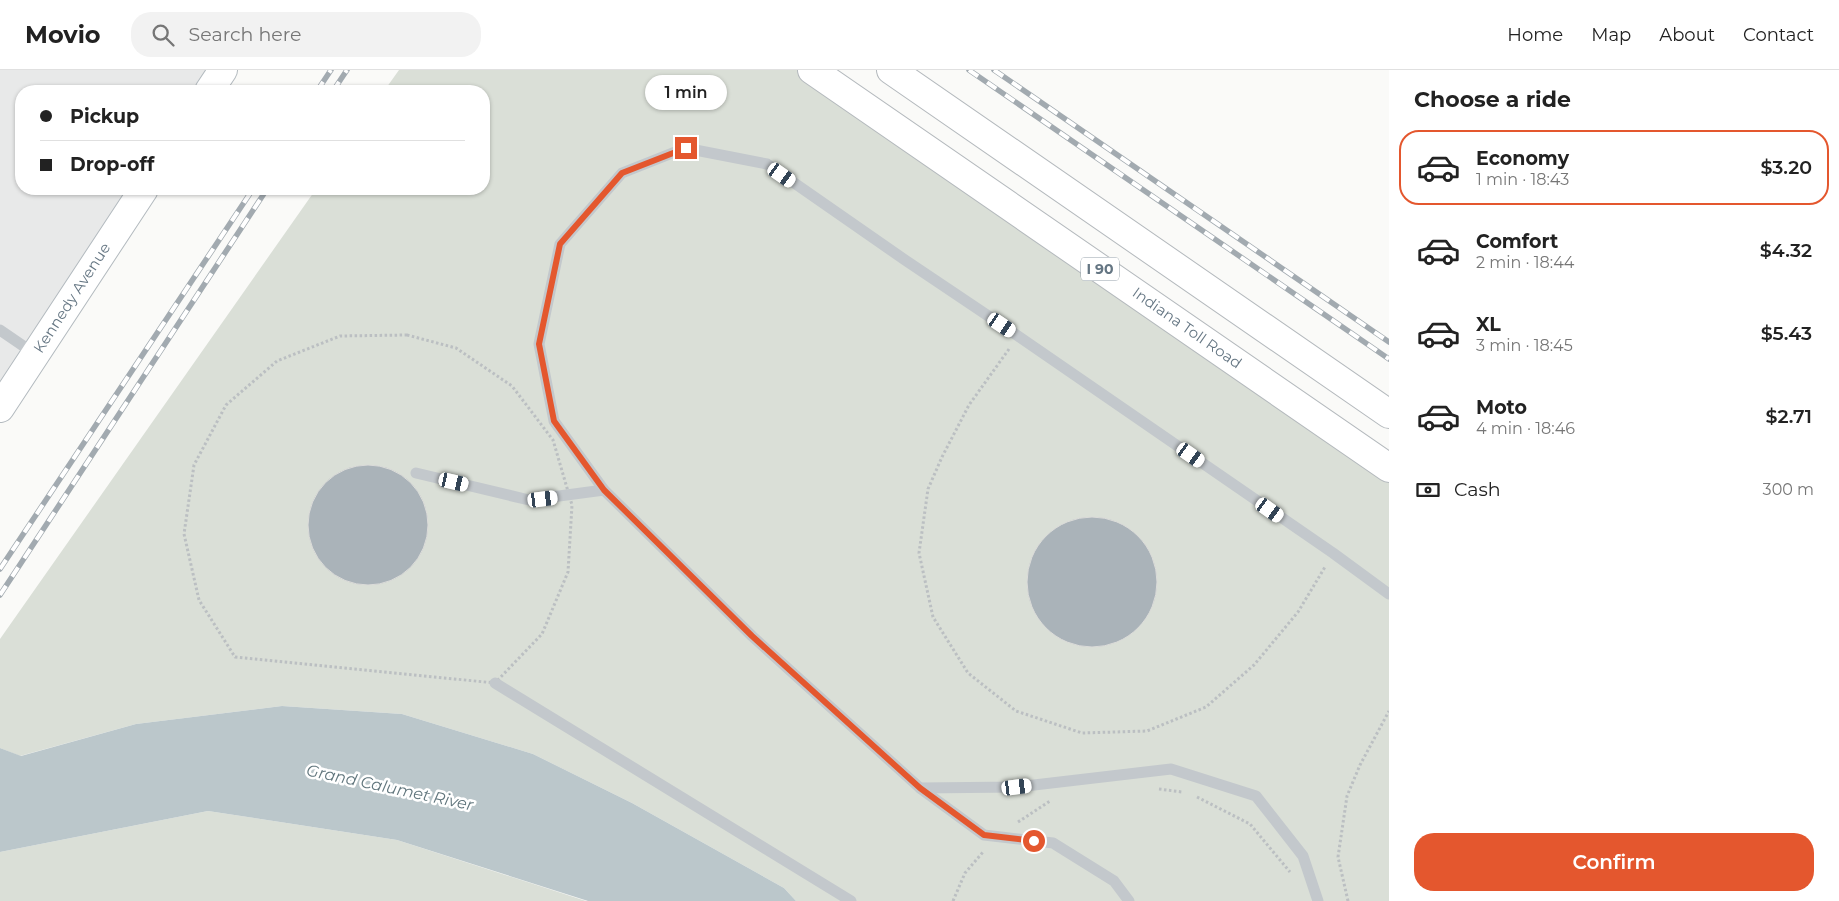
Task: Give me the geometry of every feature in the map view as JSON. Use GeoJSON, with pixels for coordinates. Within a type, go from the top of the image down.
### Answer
{"type":"FeatureCollection","features":[{"type":"Feature","properties":{"kind":"main road"},"geometry":{"type":"LineString","coordinates":[[213,85],[223,70]]}},
{"type":"Feature","properties":{"kind":"main road","name":"Indiana Toll Road"},"geometry":{"type":"LineString","coordinates":[[812,70],[1389,468]]}},
{"type":"Feature","properties":{"kind":"main road"},"geometry":{"type":"LineString","coordinates":[[891,70],[1389,414]]}},
{"type":"Feature","properties":{"kind":"main road","name":"Kennedy Avenue"},"geometry":{"type":"LineString","coordinates":[[0,408],[140,195]]}},
{"type":"Feature","properties":{"kind":"lane"},"geometry":{"type":"LineString","coordinates":[[1129,901],[1114,880],[1054,843],[984,835],[920,788],[752,636],[604,490],[554,421],[539,344],[560,244],[622,173],[686,148],[767,164],[1389,594]]}},
{"type":"Feature","properties":{"kind":"lane"},"geometry":{"type":"LineString","coordinates":[[0,330],[35,354]]}},
{"type":"Feature","properties":{"kind":"lane"},"geometry":{"type":"LineString","coordinates":[[416,473],[529,500],[604,490]]}},
{"type":"Feature","properties":{"kind":"lane"},"geometry":{"type":"LineString","coordinates":[[495,683],[851,901]]}},
{"type":"Feature","properties":{"kind":"lane"},"geometry":{"type":"LineString","coordinates":[[920,788],[1017,787],[1171,768],[1256,796],[1303,856],[1318,901]]}},
{"type":"Feature","properties":{"kind":"path"},"geometry":{"type":"LineString","coordinates":[[407,334],[456,348],[512,386],[553,440],[572,505],[568,572],[542,634],[495,683],[235,657],[199,600],[184,534],[194,465],[226,405],[277,361],[340,336],[407,334]]}},
{"type":"Feature","properties":{"kind":"path"},"geometry":{"type":"LineString","coordinates":[[1018,336],[969,405],[942,457],[928,489],[919,553],[933,617],[968,673],[1016,711],[1082,733],[1147,731],[1206,707],[1254,665],[1298,612],[1332,553]]}},
{"type":"Feature","properties":{"kind":"path"},"geometry":{"type":"LineString","coordinates":[[1348,901],[1338,857],[1347,796],[1360,766],[1389,711]]}},
{"type":"Feature","properties":{"kind":"path"},"geometry":{"type":"LineString","coordinates":[[1151,788],[1189,793],[1250,824],[1294,876]]}},
{"type":"Feature","properties":{"kind":"path"},"geometry":{"type":"LineString","coordinates":[[954,901],[965,873],[996,837],[1055,798]]}},
{"type":"Feature","properties":{"kind":"shaded area"},"geometry":{"type":"Polygon","coordinates":[[[0,70],[223,70],[213,85],[15,85],[15,195],[140,195],[0,408],[0,70]]]}},
{"type":"Feature","properties":{"kind":"shaded area"},"geometry":{"type":"Polygon","coordinates":[[[399,70],[812,70],[1389,468],[1389,901],[796,901],[784,888],[632,803],[533,754],[402,714],[282,706],[136,724],[20,756],[0,748],[0,639],[312,195],[490,195],[490,85],[388,85],[399,70]]]}},
{"type":"Feature","properties":{"kind":"shaded area"},"geometry":{"type":"Polygon","coordinates":[[[208,811],[397,840],[586,901],[0,901],[0,852],[208,811]]]}},
{"type":"Feature","properties":{"kind":"water","name":"Grand Calumet River"},"geometry":{"type":"Polygon","coordinates":[[[282,706],[402,714],[533,754],[632,803],[784,888],[796,901],[588,901],[397,840],[208,811],[0,852],[0,748],[21,756],[136,724],[282,706]]]}},
{"type":"Feature","properties":{"kind":"building"},"geometry":{"type":"Polygon","coordinates":[[[368,465],[391,469],[411,482],[424,502],[428,525],[424,548],[411,568],[391,581],[368,585],[345,581],[325,568],[312,548],[308,525],[312,502],[325,482],[345,469],[368,465]]]}},
{"type":"Feature","properties":{"kind":"building"},"geometry":{"type":"Polygon","coordinates":[[[1092,517],[1105,518],[1117,522],[1138,536],[1152,557],[1156,569],[1156,595],[1152,607],[1138,628],[1117,642],[1105,646],[1092,647],[1079,646],[1067,642],[1046,628],[1032,607],[1028,595],[1027,582],[1028,569],[1032,557],[1046,536],[1067,522],[1079,518],[1092,517]]]}},
{"type":"Feature","properties":{"kind":"railway"},"geometry":{"type":"LineString","coordinates":[[321,85],[331,70]]}},
{"type":"Feature","properties":{"kind":"railway"},"geometry":{"type":"LineString","coordinates":[[337,85],[347,70]]}},
{"type":"Feature","properties":{"kind":"railway"},"geometry":{"type":"LineString","coordinates":[[969,70],[1389,359]]}},
{"type":"Feature","properties":{"kind":"railway"},"geometry":{"type":"LineString","coordinates":[[994,70],[1389,342]]}},
{"type":"Feature","properties":{"kind":"railway"},"geometry":{"type":"LineString","coordinates":[[0,569],[249,195]]}},
{"type":"Feature","properties":{"kind":"railway"},"geometry":{"type":"LineString","coordinates":[[0,595],[263,195]]}},
{"type":"Feature","properties":{"kind":"route"},"geometry":{"type":"LineString","coordinates":[[686,148],[622,173],[560,244],[539,344],[554,421],[604,490],[752,636],[920,788],[984,835],[1034,841]]}}]}
